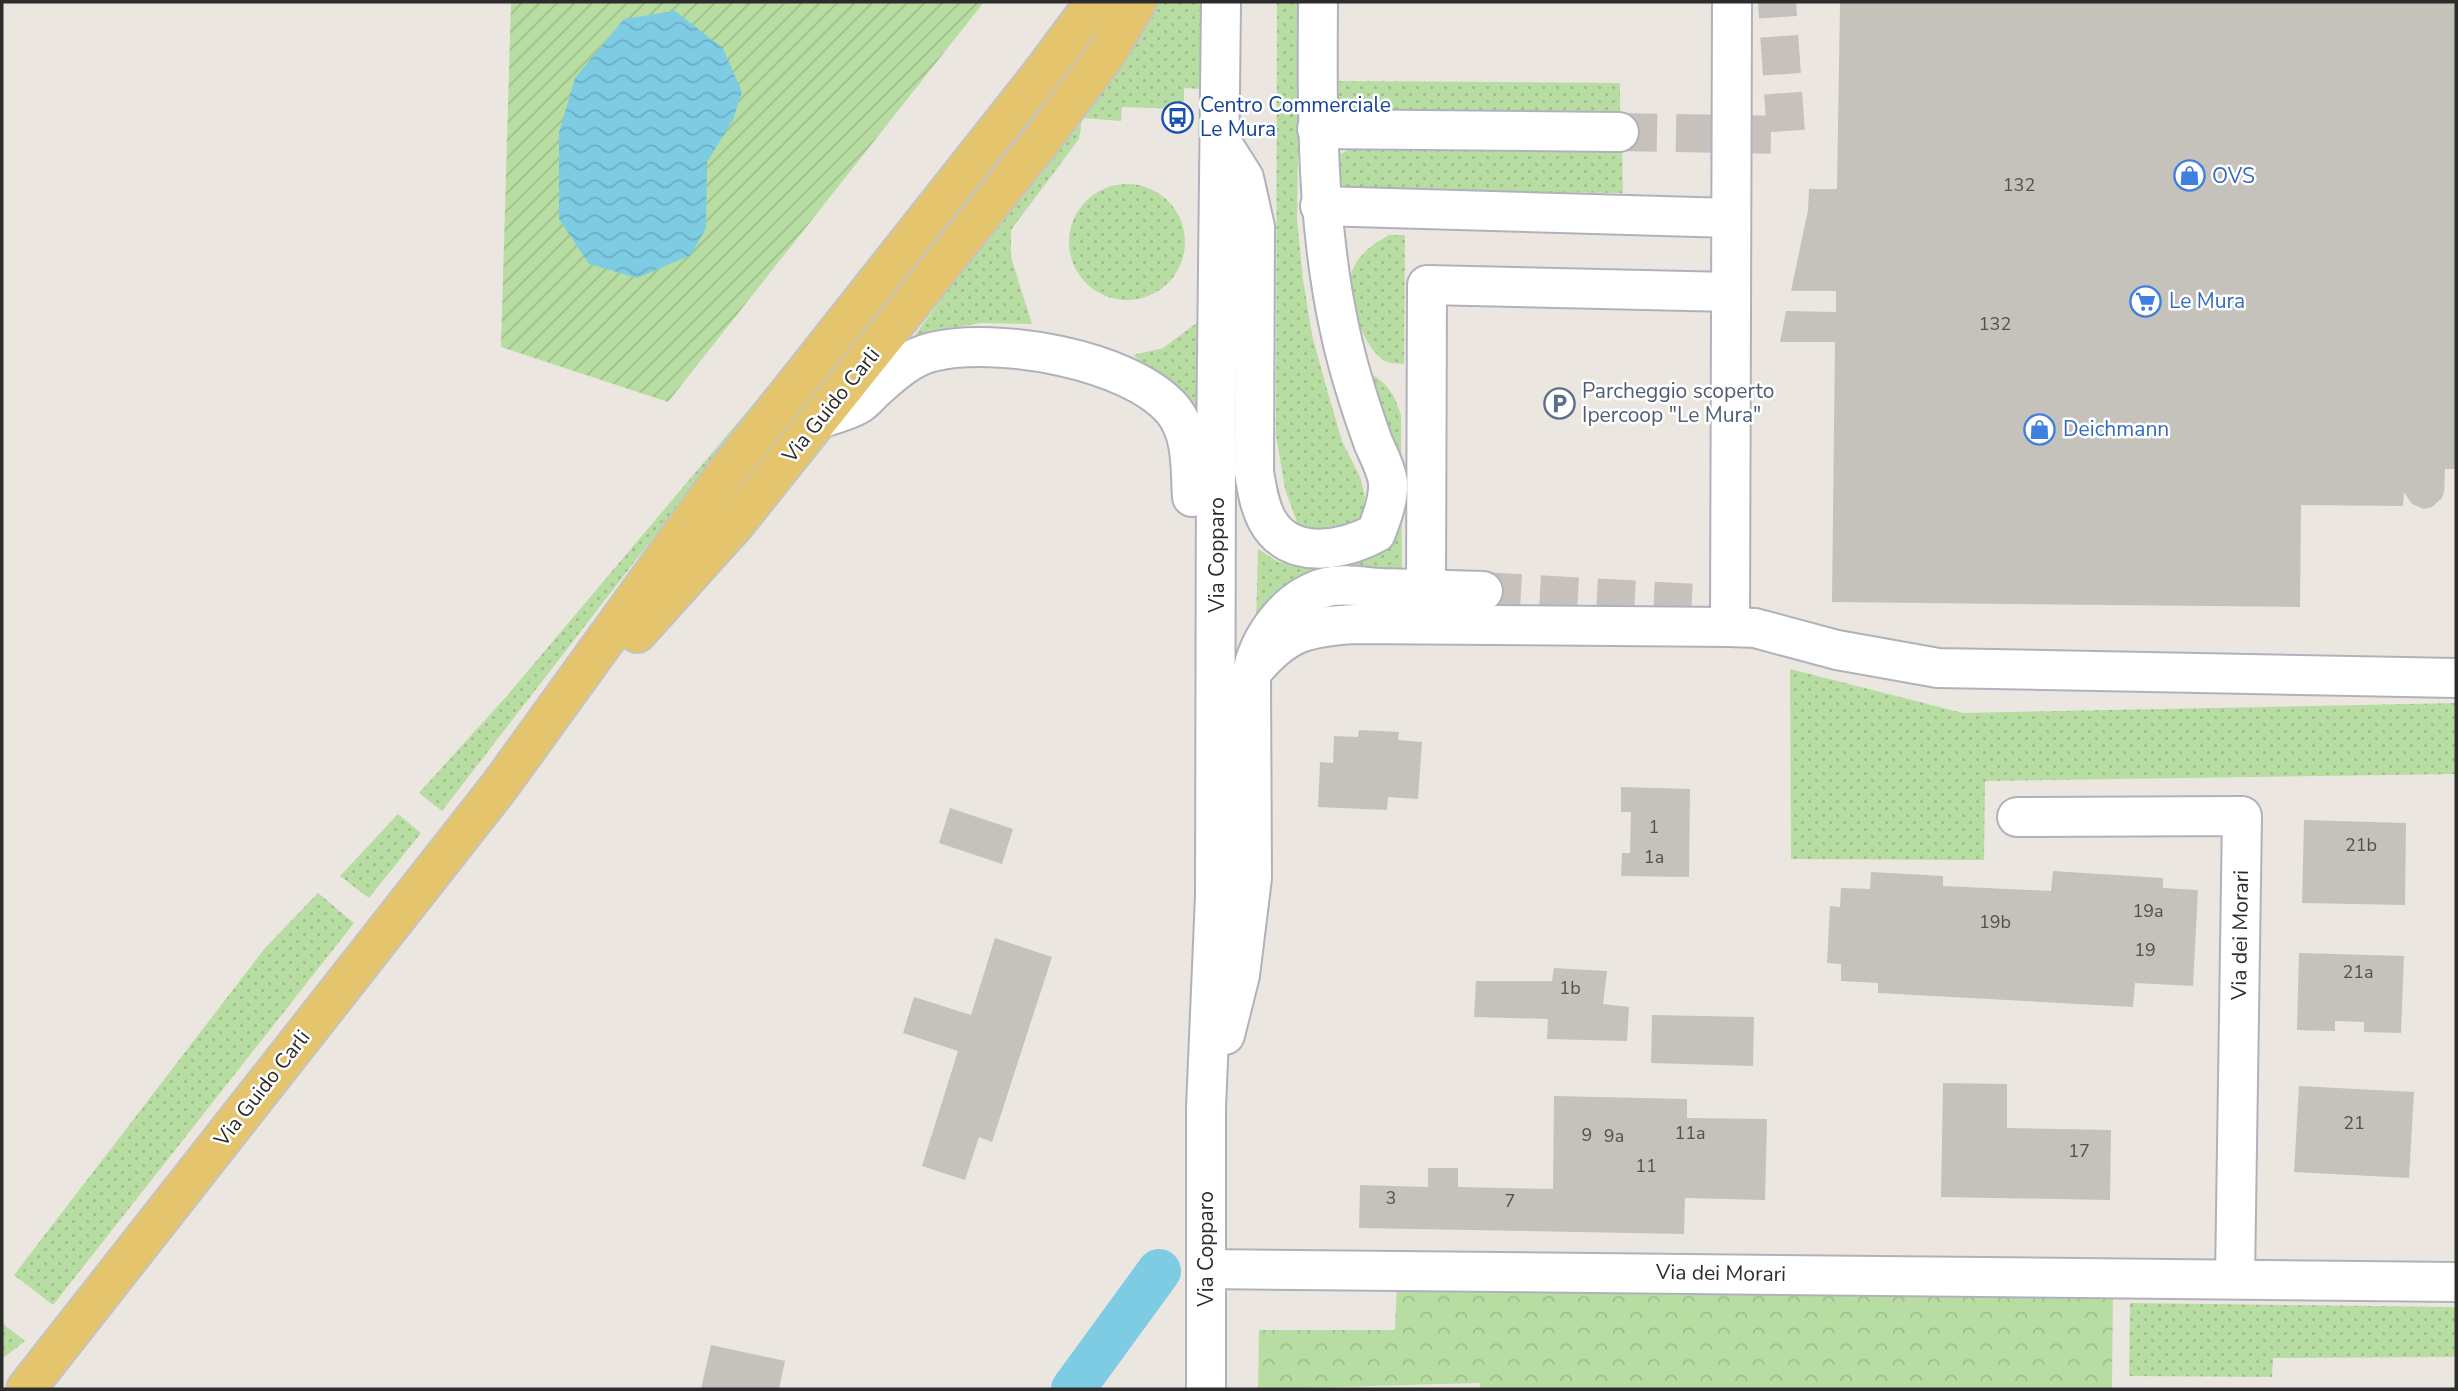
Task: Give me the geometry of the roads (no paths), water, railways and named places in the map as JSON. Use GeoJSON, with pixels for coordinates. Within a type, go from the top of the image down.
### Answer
{"type":"FeatureCollection","features":[{"type":"Feature","properties":{"kind":"main road","name":"Via Guido Carli"},"geometry":{"type":"LineString","coordinates":[[24,1387],[499,787],[726,473],[1039,77],[1095,2]]}},
{"type":"Feature","properties":{"kind":"main road","name":"Via Guido Carli"},"geometry":{"type":"LineString","coordinates":[[499,787],[736,523],[1044,137],[1108,51],[1137,2]]}},
{"type":"Feature","properties":{"kind":"street","name":"Via Copparo"},"geometry":{"type":"LineString","coordinates":[[1206,1389],[1206,1108],[1215,884],[1221,2]]}},
{"type":"Feature","properties":{"kind":"street"},"geometry":{"type":"LineString","coordinates":[[1219,138],[1244,178],[1255,226],[1254,472],[1259,503],[1269,523],[1284,540],[1308,548],[1331,550],[1354,544],[1376,533],[1385,509],[1388,482],[1352,379],[1337,318],[1320,206],[1317,128],[1318,2]]}},
{"type":"Feature","properties":{"kind":"street"},"geometry":{"type":"LineString","coordinates":[[1730,626],[1732,2]]}},
{"type":"Feature","properties":{"kind":"street"},"geometry":{"type":"LineString","coordinates":[[1317,128],[1619,132]]}},
{"type":"Feature","properties":{"kind":"street"},"geometry":{"type":"LineString","coordinates":[[1320,206],[1731,218]]}},
{"type":"Feature","properties":{"kind":"street"},"geometry":{"type":"LineString","coordinates":[[1426,590],[1427,285],[1731,292]]}},
{"type":"Feature","properties":{"kind":"street","name":"Via Copparo"},"geometry":{"type":"LineString","coordinates":[[819,419],[859,404],[896,370],[929,352],[964,347],[1056,355],[1115,372],[1149,388],[1174,411],[1189,440],[1193,502],[1197,890],[1206,1108]]}},
{"type":"Feature","properties":{"kind":"street"},"geometry":{"type":"LineString","coordinates":[[1206,1108],[1240,975],[1252,878],[1252,672],[1256,656],[1276,622],[1293,606],[1313,593],[1335,586],[1483,591]]}},
{"type":"Feature","properties":{"kind":"street"},"geometry":{"type":"LineString","coordinates":[[1252,672],[1272,649],[1287,638],[1330,625],[1730,626],[1755,628],[1837,650],[1938,668],[2456,678]]}},
{"type":"Feature","properties":{"kind":"street","name":"Via dei Morari"},"geometry":{"type":"LineString","coordinates":[[2017,817],[2242,816],[2235,1279]]}},
{"type":"Feature","properties":{"kind":"street","name":"Via dei Morari"},"geometry":{"type":"LineString","coordinates":[[1206,1269],[2456,1282]]}},
{"type":"Feature","properties":{"kind":"water"},"geometry":{"type":"Polygon","coordinates":[[[675,11],[723,48],[742,92],[733,120],[707,162],[706,228],[691,255],[637,278],[589,264],[559,219],[559,133],[575,78],[624,19],[675,11]]]}},
{"type":"Feature","properties":{"kind":"waterway"},"geometry":{"type":"LineString","coordinates":[[1073,1389],[1159,1271]]}},
{"type":"Feature","properties":{"kind":"tunnel"},"geometry":{"type":"LineString","coordinates":[[1619,132],[1786,135],[1777,2]]}},
{"type":"Feature","properties":{"kind":"tunnel"},"geometry":{"type":"LineString","coordinates":[[1483,591],[1695,603]]}},
{"type":"Feature","properties":{"kind":"place","name":"Centro Commerciale Le Mura"},"geometry":{"type":"Point","coordinates":[1177,117]}},
{"type":"Feature","properties":{"kind":"place","name":"OVS"},"geometry":{"type":"Point","coordinates":[2189,176]}},
{"type":"Feature","properties":{"kind":"place","name":"Le Mura"},"geometry":{"type":"Point","coordinates":[2146,301]}},
{"type":"Feature","properties":{"kind":"place","name":"Parcheggio scoperto Ipercoop \"Le Mura\""},"geometry":{"type":"Point","coordinates":[1559,403]}},
{"type":"Feature","properties":{"kind":"place","name":"Deichmann"},"geometry":{"type":"Point","coordinates":[2040,429]}}]}
